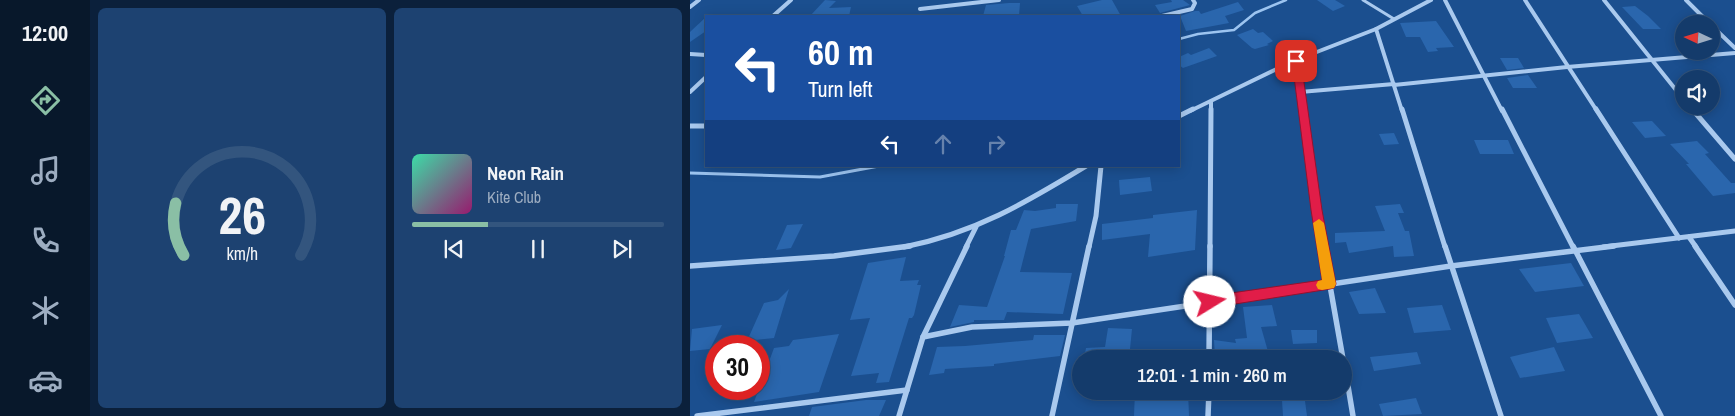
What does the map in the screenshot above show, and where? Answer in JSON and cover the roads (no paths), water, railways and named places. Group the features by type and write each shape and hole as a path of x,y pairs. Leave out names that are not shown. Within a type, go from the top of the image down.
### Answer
{"street":[{"path":"690,7 699,0"},
{"path":"774,15 791,0"},
{"path":"920,9 999,0"},
{"path":"1166,15 1192,9 1195,3 1193,0"},
{"path":"1180,116 1296,61 1376,29 1431,0"},
{"path":"1445,0 1661,416"},
{"path":"1524,0 1679,238"},
{"path":"1604,0 1650,61 1675,90"},
{"path":"1686,0 1702,15"},
{"path":"1376,29 1501,416"},
{"path":"1720,33 1735,48"},
{"path":"1300,92 1735,53"},
{"path":"690,54 705,55"},
{"path":"1296,61 1316,210 1341,350"},
{"path":"690,92 705,78"},
{"path":"1209,350 1211,102"},
{"path":"1697,115 1735,159"},
{"path":"690,126 705,126"},
{"path":"690,266 750,260 837,258 910,247 976,227 1084,167"},
{"path":"1052,416 1096,216 1102,167"},
{"path":"898,416 923,337 976,227"},
{"path":"923,337 972,327 1072,323 1452,266 1735,231"},
{"path":"1689,237 1735,305"},
{"path":"697,416 907,390"},
{"path":"1208,400 1208,416"},
{"path":"1349,400 1352,416"}],"lane":[{"path":"1362,0 1394,19"}],"waterway":[{"path":"1180,39 1198,34 1234,30 1255,13 1286,0"},
{"path":"690,173 820,177 874,167"}]}
